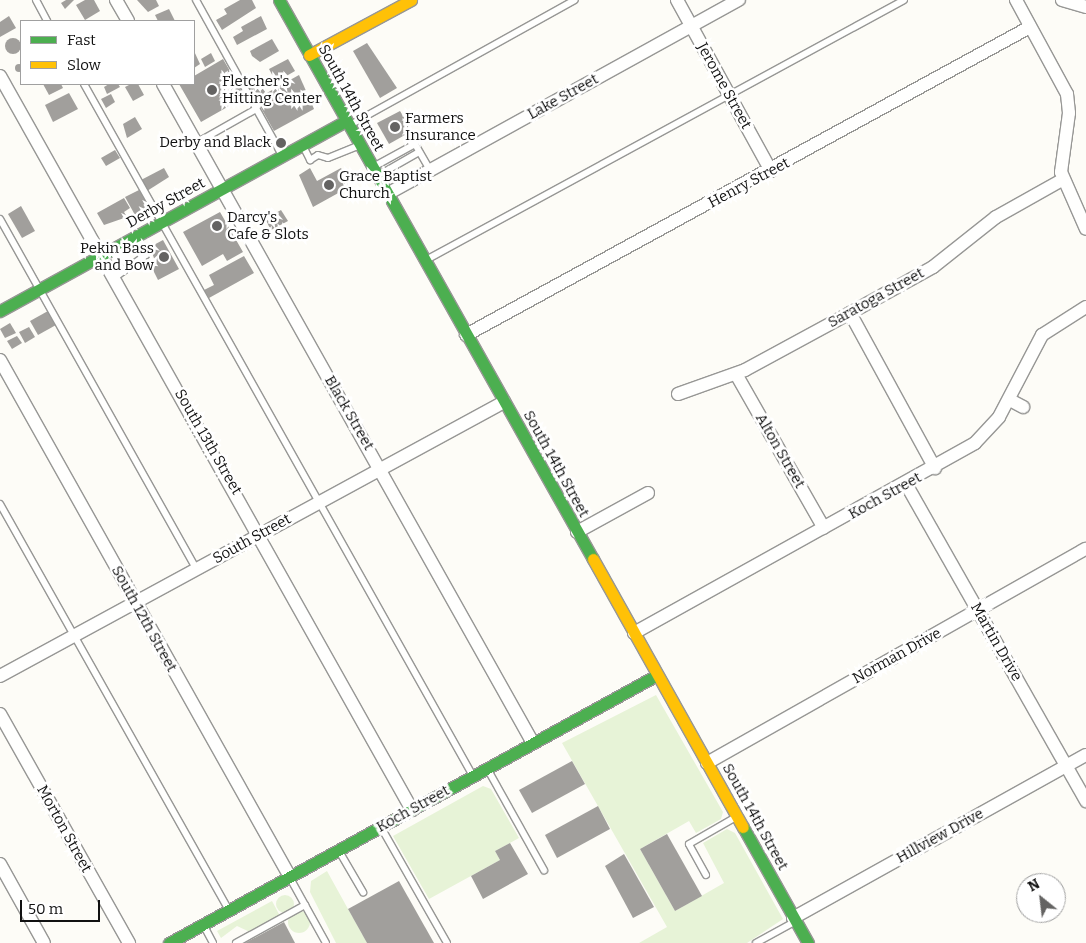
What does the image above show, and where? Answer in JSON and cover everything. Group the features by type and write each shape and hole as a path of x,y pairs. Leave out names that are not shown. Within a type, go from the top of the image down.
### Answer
{"main road":[{"name":"South 14th Street","path":"279,0 808,943"},
{"path":"310,55 410,0"},
{"name":"Derby Street","path":"0,311 302,145 347,123"},
{"name":"Koch Street","path":"169,943 657,675"}],"street":[{"path":"116,0 127,20"},
{"name":"Jerome Street","path":"678,0 771,171"},
{"name":"Lake Street","path":"387,194 739,0"},
{"path":"1016,0 1070,102 1062,180 1086,229"},
{"path":"1062,0 1086,7"},
{"name":"Henry Street","path":"466,335 771,171 1030,27"},
{"name":"South 13th Street","path":"0,76 260,534 412,810"},
{"name":"Black Street","path":"164,85 381,469 533,743"},
{"name":"Saratoga Street","path":"678,394 736,374 933,267 996,217 1062,180"},
{"name":"Koch Street","path":"634,633 935,468 987,432 1010,400 1030,352 1042,335 1086,307"},
{"path":"850,313 935,468"},
{"name":"South 12th Street","path":"0,360 135,604 290,877"},
{"name":"Alton Street","path":"736,374 824,528"},
{"path":"1010,400 1023,407"},
{"name":"South Street","path":"0,676 504,402"},
{"name":"Martin Drive","path":"906,484 1086,801"},
{"path":"577,532 648,493"},
{"name":"Norman Drive","path":"707,763 1086,549"},
{"name":"Morton Street","path":"0,714 129,943"},
{"name":"Hillview Drive","path":"794,919 1086,755"},
{"path":"0,864 44,943"}],"lane":[{"path":"36,0 46,20"},
{"path":"196,0 282,156"},
{"path":"347,123 575,0"},
{"path":"425,260 904,0"},
{"path":"85,85 473,776"},
{"path":"196,143 256,109"},
{"path":"375,172 415,144 430,170"},
{"path":"302,145 310,160 318,155 328,158 360,145"},
{"path":"0,219 197,570"},
{"path":"114,278 146,255 136,236"},
{"path":"0,504 228,910"},
{"path":"487,769 544,870"},
{"path":"706,875 689,844 737,817"},
{"path":"381,827 447,943"},
{"path":"338,850 363,892"},
{"path":"290,877 326,943"},
{"path":"236,943 305,905"},
{"path":"756,943 794,919"},
{"path":"203,924 214,943"}],"green space":[{"path":"656,695 723,812 721,819 696,833 689,821 640,849 675,911 724,883 703,843 727,829 735,833 783,919 747,943 639,943 667,927 562,743"},
{"path":"483,786 491,789 519,838 495,851 500,860 429,899 393,836"},
{"path":"327,871 367,943 336,943 310,892 311,881"},
{"path":"285,895 291,898 294,904 291,910 285,913 279,910 276,904 279,898"},
{"path":"272,901 280,916 250,932 237,926 221,938 217,931"},
{"path":"299,911 309,918 310,922 303,932 299,933 289,926 288,922 295,912"}],"building":[{"path":"66,0 74,0 65,9 61,3"},
{"path":"85,0 94,0 100,11 85,20 76,5"},
{"path":"137,0 156,0 159,6 148,12"},
{"path":"240,0 252,0 256,8 222,30 216,20 227,14 224,9"},
{"path":"169,9 174,20 158,20 155,15"},
{"path":"9,16 16,28 0,37 0,22"},
{"path":"261,16 267,29 237,45 233,37 243,31 241,27"},
{"path":"13,38 19,40 19,52 13,54 7,52 5,46 7,40"},
{"path":"272,39 279,51 260,62 252,56 250,51"},
{"path":"367,43 397,88 380,98 353,51"},
{"path":"195,53 200,64 195,67"},
{"path":"211,53 215,61 205,67 201,59"},
{"path":"223,59 245,97 201,122 180,85 195,85 195,75"},
{"path":"288,59 295,71 276,82 269,69"},
{"path":"19,64 20,72 19,72 15,68"},
{"path":"299,75 314,109 274,131 256,99"},
{"path":"258,80 266,88 258,96 250,88"},
{"path":"44,85 62,85 63,88 49,95"},
{"path":"107,85 119,85 120,87 107,94 104,87"},
{"path":"139,85 144,95 133,101 125,87"},
{"path":"69,93 78,109 53,122 45,105"},
{"path":"111,94 115,102 106,108 101,99"},
{"path":"400,111 412,131 389,144 377,123"},
{"path":"135,117 142,129 127,138 123,124"},
{"path":"115,150 120,158 106,166 101,158"},
{"path":"164,168 169,177 147,191 141,180"},
{"path":"310,168 317,181 341,168 351,186 313,207 299,175"},
{"path":"139,190 149,207 135,215 125,197"},
{"path":"124,198 130,208 124,212 127,217 104,225 97,213"},
{"path":"21,206 35,231 22,238 8,214"},
{"path":"281,210 288,221 271,230 265,219"},
{"path":"220,212 243,252 227,261 223,254 202,266 183,232"},
{"path":"163,240 179,269 158,280 150,264 155,261 150,247"},
{"path":"244,256 254,273 209,298 204,290 214,285 209,275"},
{"path":"48,311 56,325 38,335 30,321"},
{"path":"10,323 16,333 5,338 0,329"},
{"path":"29,327 35,337 25,343 19,332"},
{"path":"17,336 22,343 12,349 7,341"},
{"path":"572,761 585,784 532,813 519,790"},
{"path":"598,806 610,829 557,858 545,835"},
{"path":"667,834 702,896 675,911 640,849"},
{"path":"510,843 528,874 483,899 471,876 500,860 495,851"},
{"path":"624,854 654,907 633,918 605,866"},
{"path":"399,881 434,943 367,943 348,909"},
{"path":"284,922 295,943 245,943"}],"traffic: fast":[{"path":"279,0 593,559"},
{"path":"0,311 346,121"},
{"path":"169,943 657,675"},
{"path":"743,827 808,943"}],"traffic: slow":[{"path":"309,55 411,0"},
{"path":"593,559 743,827"}],"place":[{"name":"Fletcher's Hitting Center","path":"212,90"},
{"name":"Farmers Insurance","path":"395,127"},
{"name":"Derby and Black","path":"281,143"},
{"name":"Grace Baptist Church","path":"329,185"},
{"name":"Darcy's Cafe & Slots","path":"217,226"},
{"name":"Pekin Bass and Bow","path":"164,257"}]}
